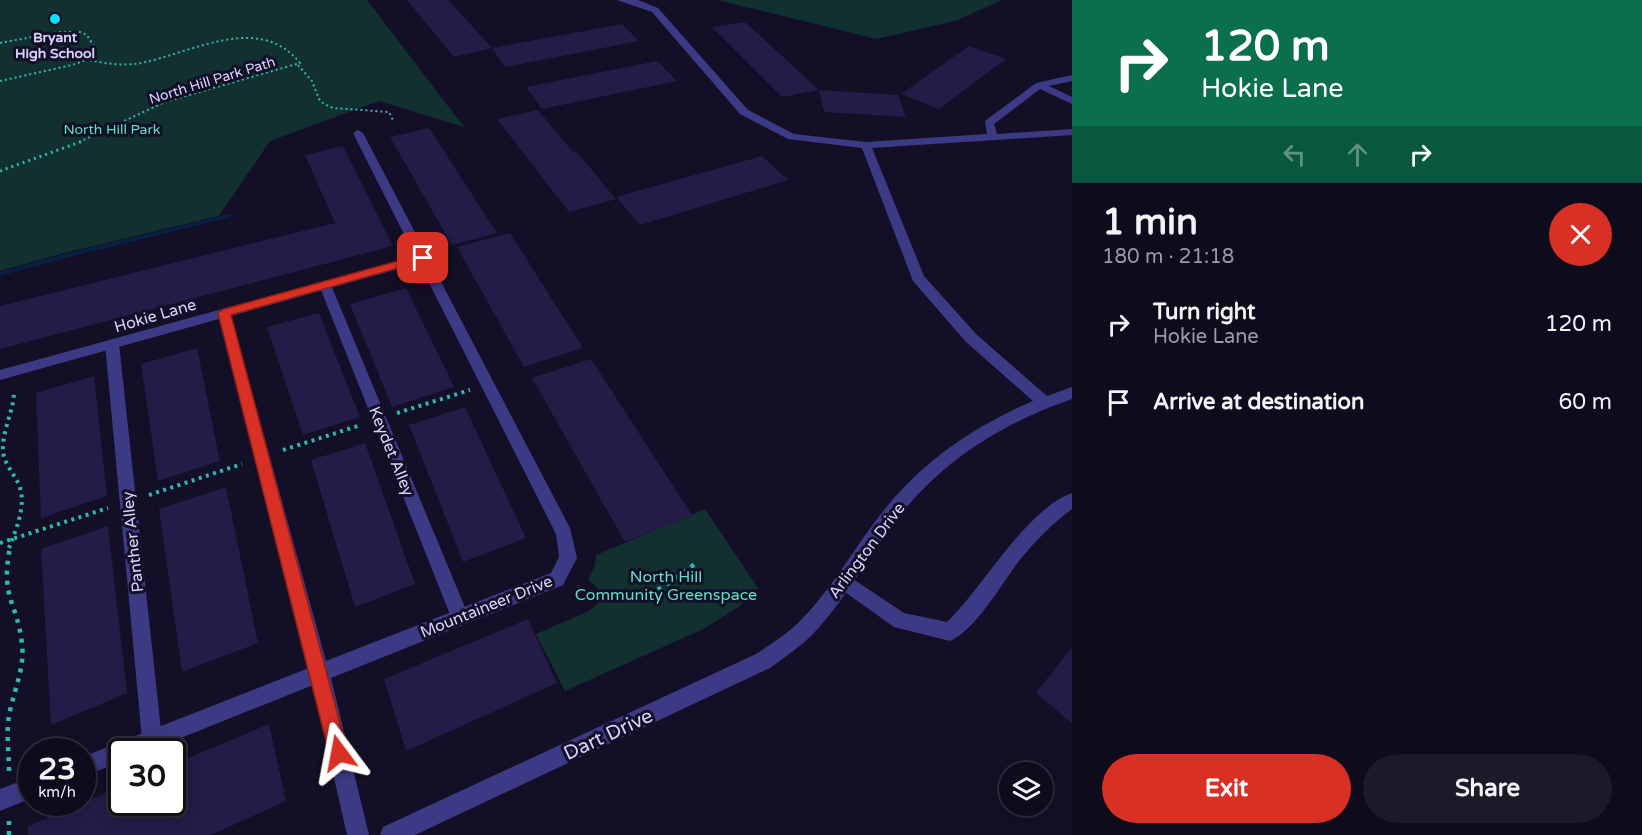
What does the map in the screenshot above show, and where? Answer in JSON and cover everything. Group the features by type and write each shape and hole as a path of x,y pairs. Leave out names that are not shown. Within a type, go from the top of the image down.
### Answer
{"street":[{"path":"621,0 631,0 655,10 744,112 792,136 866,145 1072,132"},
{"path":"993,137 989,123 1039,85 1072,78"},
{"path":"1039,85 1072,101"},
{"name":"Mountaineer Drive","path":"155,738 557,579 568,558 564,533 358,133"},
{"path":"866,145 918,278 971,338 1044,402"},
{"name":"Hokie Lane","path":"0,375 423,258"},
{"name":"Keydet Alley","path":"325,285 460,617"},
{"path":"224,313 320,673 358,835"},
{"name":"Panther Alley","path":"112,344 152,738"},
{"name":"Arlington Drive","path":"815,617 901,502 950,455 982,432 1044,402 1072,393"},
{"path":"844,581 900,621 950,632 968,616 1015,553 1049,516 1072,500"},
{"name":"Dart Drive","path":"391,835 762,661 790,642 815,617"},
{"path":"0,800 18,793"}],"path":[{"path":"0,43 62,32 80,32 88,36 97,51 95,57 90,60"},
{"name":"North Hill Park Path","path":"0,81 90,60 132,64 228,40 259,39 286,47 300,63 298,65 312,81 319,99 324,104 333,108 388,112 393,120"},
{"name":"North Hill Park Path","path":"0,171 78,143 165,102 298,65"},
{"path":"10,744 8,718 20,678 22,656 21,635 5,601 3,579 22,497 20,483 3,452 4,432 14,409 14,391"},
{"path":"630,601 661,588 695,564"}],"green space":[{"name":"North Hill Park","path":"0,0 367,0 464,127 379,101 270,141 219,216 64,253 0,271"},
{"path":"718,0 1002,0 955,21 876,39"},
{"name":"North Hill Community Greenspace","path":"705,509 758,588 739,607 703,629 565,691 536,634 589,611 607,596 588,580 595,565 596,555"}],"building":[{"path":"407,0 448,0 492,48 454,57"},
{"path":"745,22 819,90 782,97 712,27"},
{"path":"622,24 639,41 505,67 492,48"},
{"path":"969,46 1006,59 939,109 901,94"},
{"path":"657,61 677,81 542,109 526,87"},
{"path":"819,90 898,95 906,117 824,112"},
{"path":"538,110 616,199 569,212 497,119"},
{"path":"429,128 497,233 452,245 390,137"},
{"path":"343,146 393,246 0,349 0,306 335,223 305,155"},
{"path":"762,156 788,180 640,225 616,197"},
{"path":"510,233 583,348 524,367 457,247"},
{"path":"406,288 454,387 392,407 350,304"},
{"path":"319,313 360,417 303,435 267,327"},
{"path":"197,348 220,461 158,481 141,364"},
{"path":"591,359 692,515 625,542 532,378"},
{"path":"94,376 107,496 41,518 36,393"},
{"path":"465,407 526,538 463,562 409,425"},
{"path":"365,443 415,584 355,607 311,460"},
{"path":"226,487 258,643 182,672 159,509"},
{"path":"108,526 127,693 51,725 41,549"},
{"path":"528,619 557,683 406,751 384,679"},
{"path":"1072,647 1072,723 1036,693"},
{"path":"269,724 286,801 211,835 28,835 28,826 52,816 96,816 96,797 108,792 108,816 186,816 186,759"}],"waterway":[{"path":"0,274 229,216"}],"place":[{"name":"Bryant High School","path":"55,19"}],"route":[{"path":"339,753 320,673 224,313 423,258"}]}
